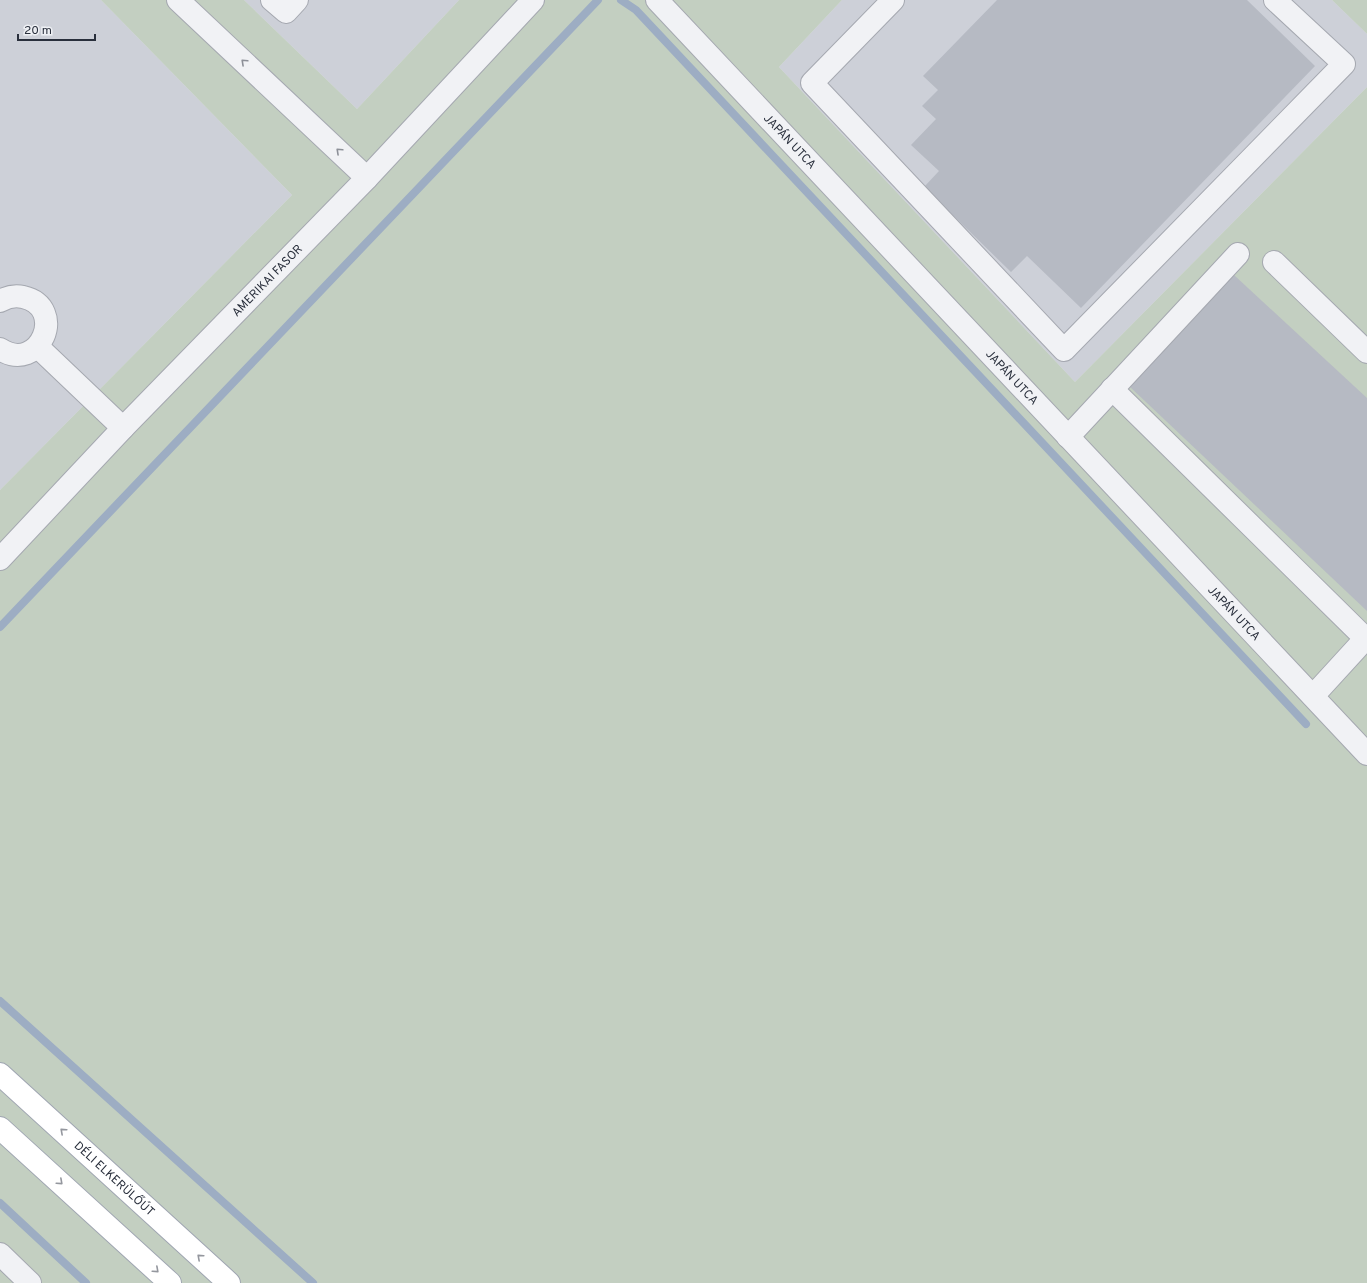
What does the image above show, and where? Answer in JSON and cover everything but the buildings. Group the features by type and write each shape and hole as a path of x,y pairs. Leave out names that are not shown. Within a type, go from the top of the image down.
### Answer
{"main road":[{"name":"DÉLI ELKERÜLŐÚT","path":"0,1074 229,1283"},
{"path":"0,1128 170,1283"}],"street":[{"path":"178,0 367,178"},
{"path":"272,0 286,12 297,0"},
{"name":"AMERIKAI FASOR","path":"0,559 124,428 367,178 533,0"},
{"name":"JAPÁN UTCA","path":"657,0 1367,754"},
{"path":"893,0 812,83 1064,350 1344,64 1275,0"},
{"path":"1068,437 1238,254"},
{"path":"1274,262 1367,352"},
{"path":"0,301 10,296 29,298 43,311 47,330 44,339 38,347 30,352 10,354 0,349"},
{"path":"38,347 124,428"},
{"path":"1112,389 1366,639 1313,696"},
{"path":"0,1254 30,1283"}],"shaded area":[{"path":"0,0 101,0 292,195 0,490"},
{"path":"244,0 459,0 357,109"},
{"path":"842,0 1332,0 1367,34 1367,87 1075,382 779,67"}],"green space":[{"path":"101,0 244,0 357,109 459,0 842,0 779,67 1075,382 1367,87 1367,1283 0,1283 0,490 292,195"},
{"path":"1332,0 1367,0 1367,34"}],"waterway":[{"path":"0,627 598,0"},
{"path":"621,0 636,10 1306,724"},
{"path":"0,1001 313,1283"},
{"path":"0,1203 86,1283"}]}
